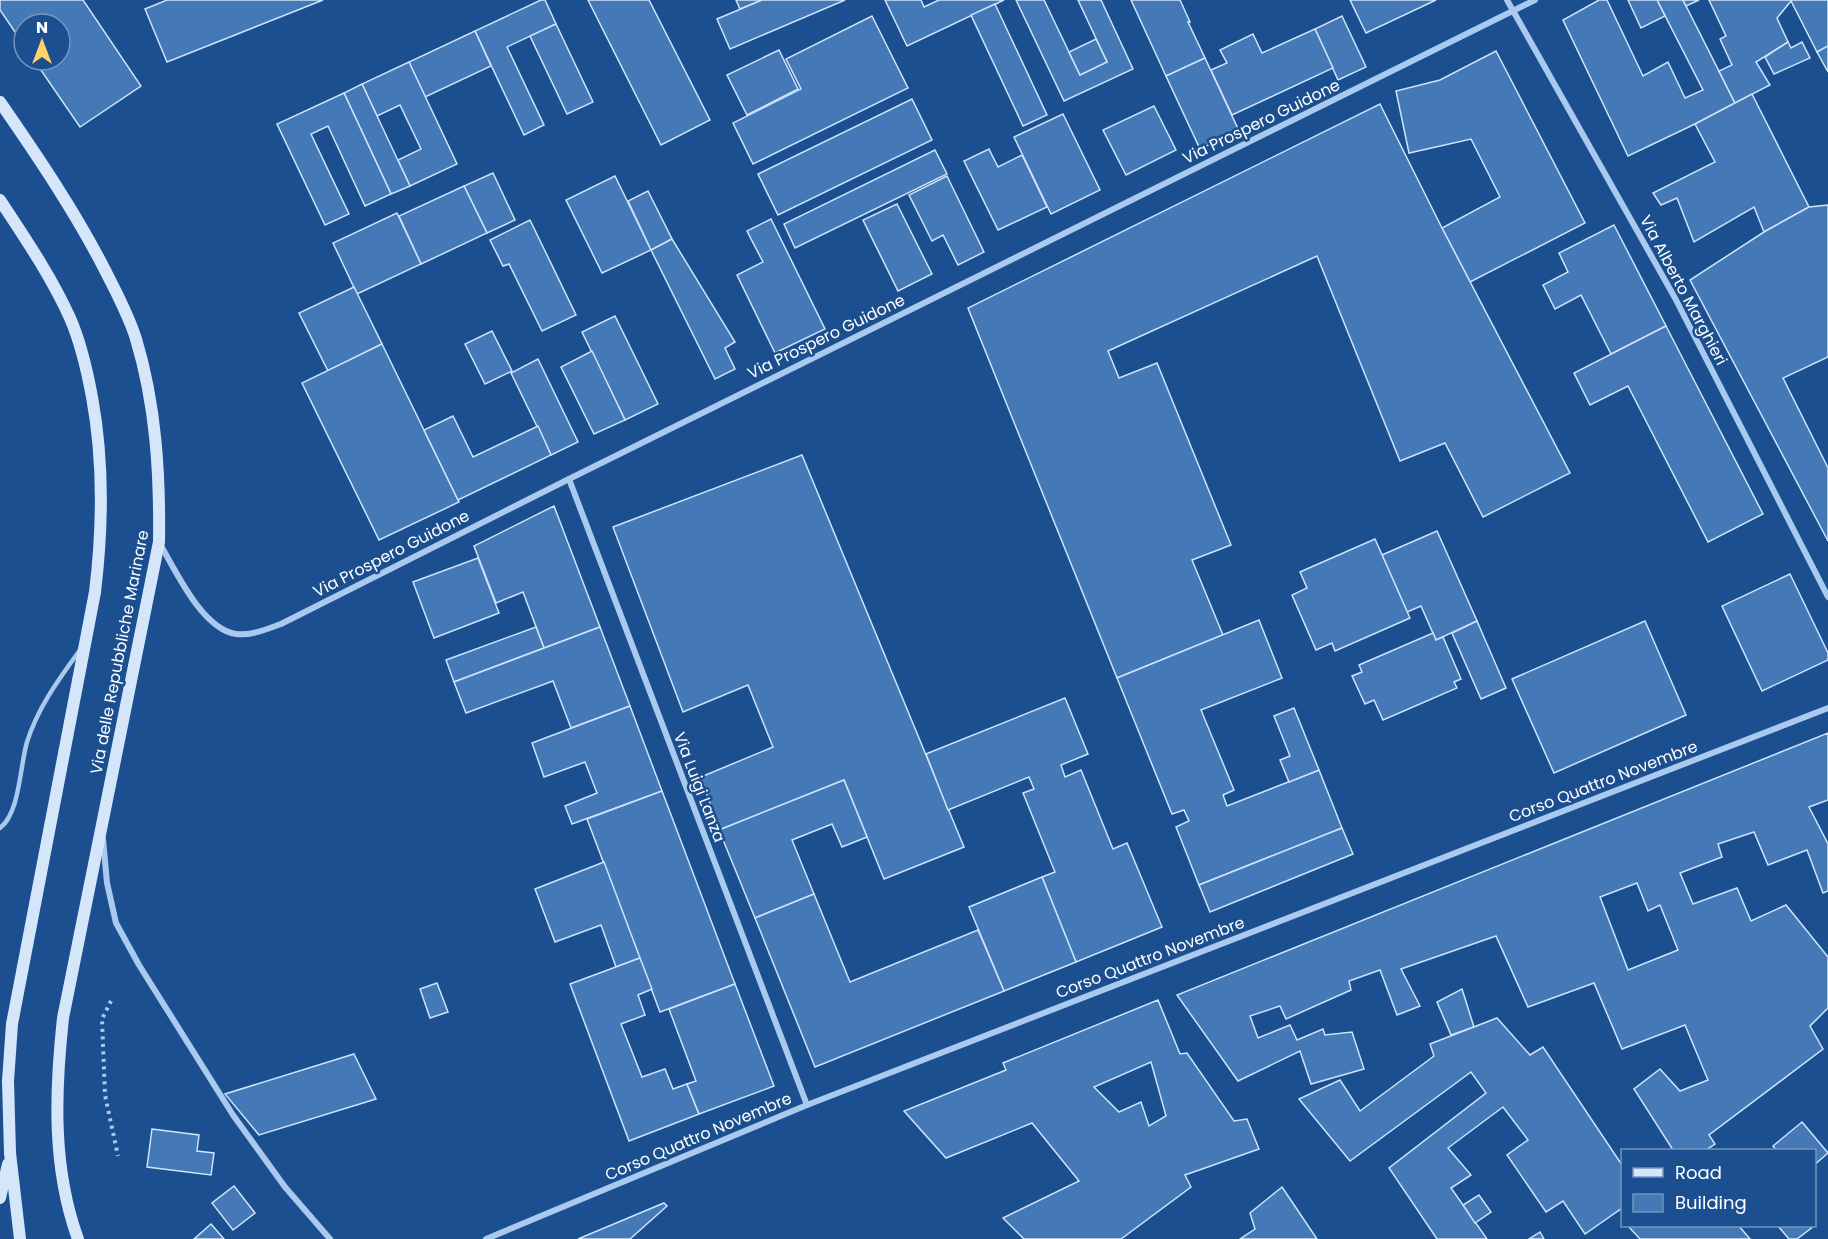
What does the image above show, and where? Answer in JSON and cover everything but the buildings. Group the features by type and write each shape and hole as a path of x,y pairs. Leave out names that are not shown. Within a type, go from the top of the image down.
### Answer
{"main road":[{"name":"Via delle Repubbliche Marinare","path":"0,102 48,172 91,243 117,292 135,338 147,382 156,437 160,494 159,543 63,1018 58,1070 57,1122 62,1178 78,1239"},
{"path":"0,200 38,259 70,318 81,348 96,420 102,514 96,583 12,1024 8,1081 10,1153 20,1239"},
{"path":"0,1123 10,1153 0,1198"}],"street":[{"name":"Via Alberto Marghieri","path":"1508,0 1675,298 1828,597"},
{"name":"Via Prospero Guidone","path":"159,543 205,615 220,629 236,634 255,633 281,624 1535,0"},
{"name":"Via Luigi Lanza","path":"569,479 807,1105"},
{"name":"Corso Quattro Novembre","path":"486,1239 807,1105 1828,708"},
{"path":"102,830 107,882 116,923 139,965 233,1115 285,1187 330,1239"}],"lane":[{"path":"0,828 9,818 14,805 27,743 37,716 50,692 85,643"}],"path":[{"path":"111,1001 102,1019 105,1095 118,1156"}]}
